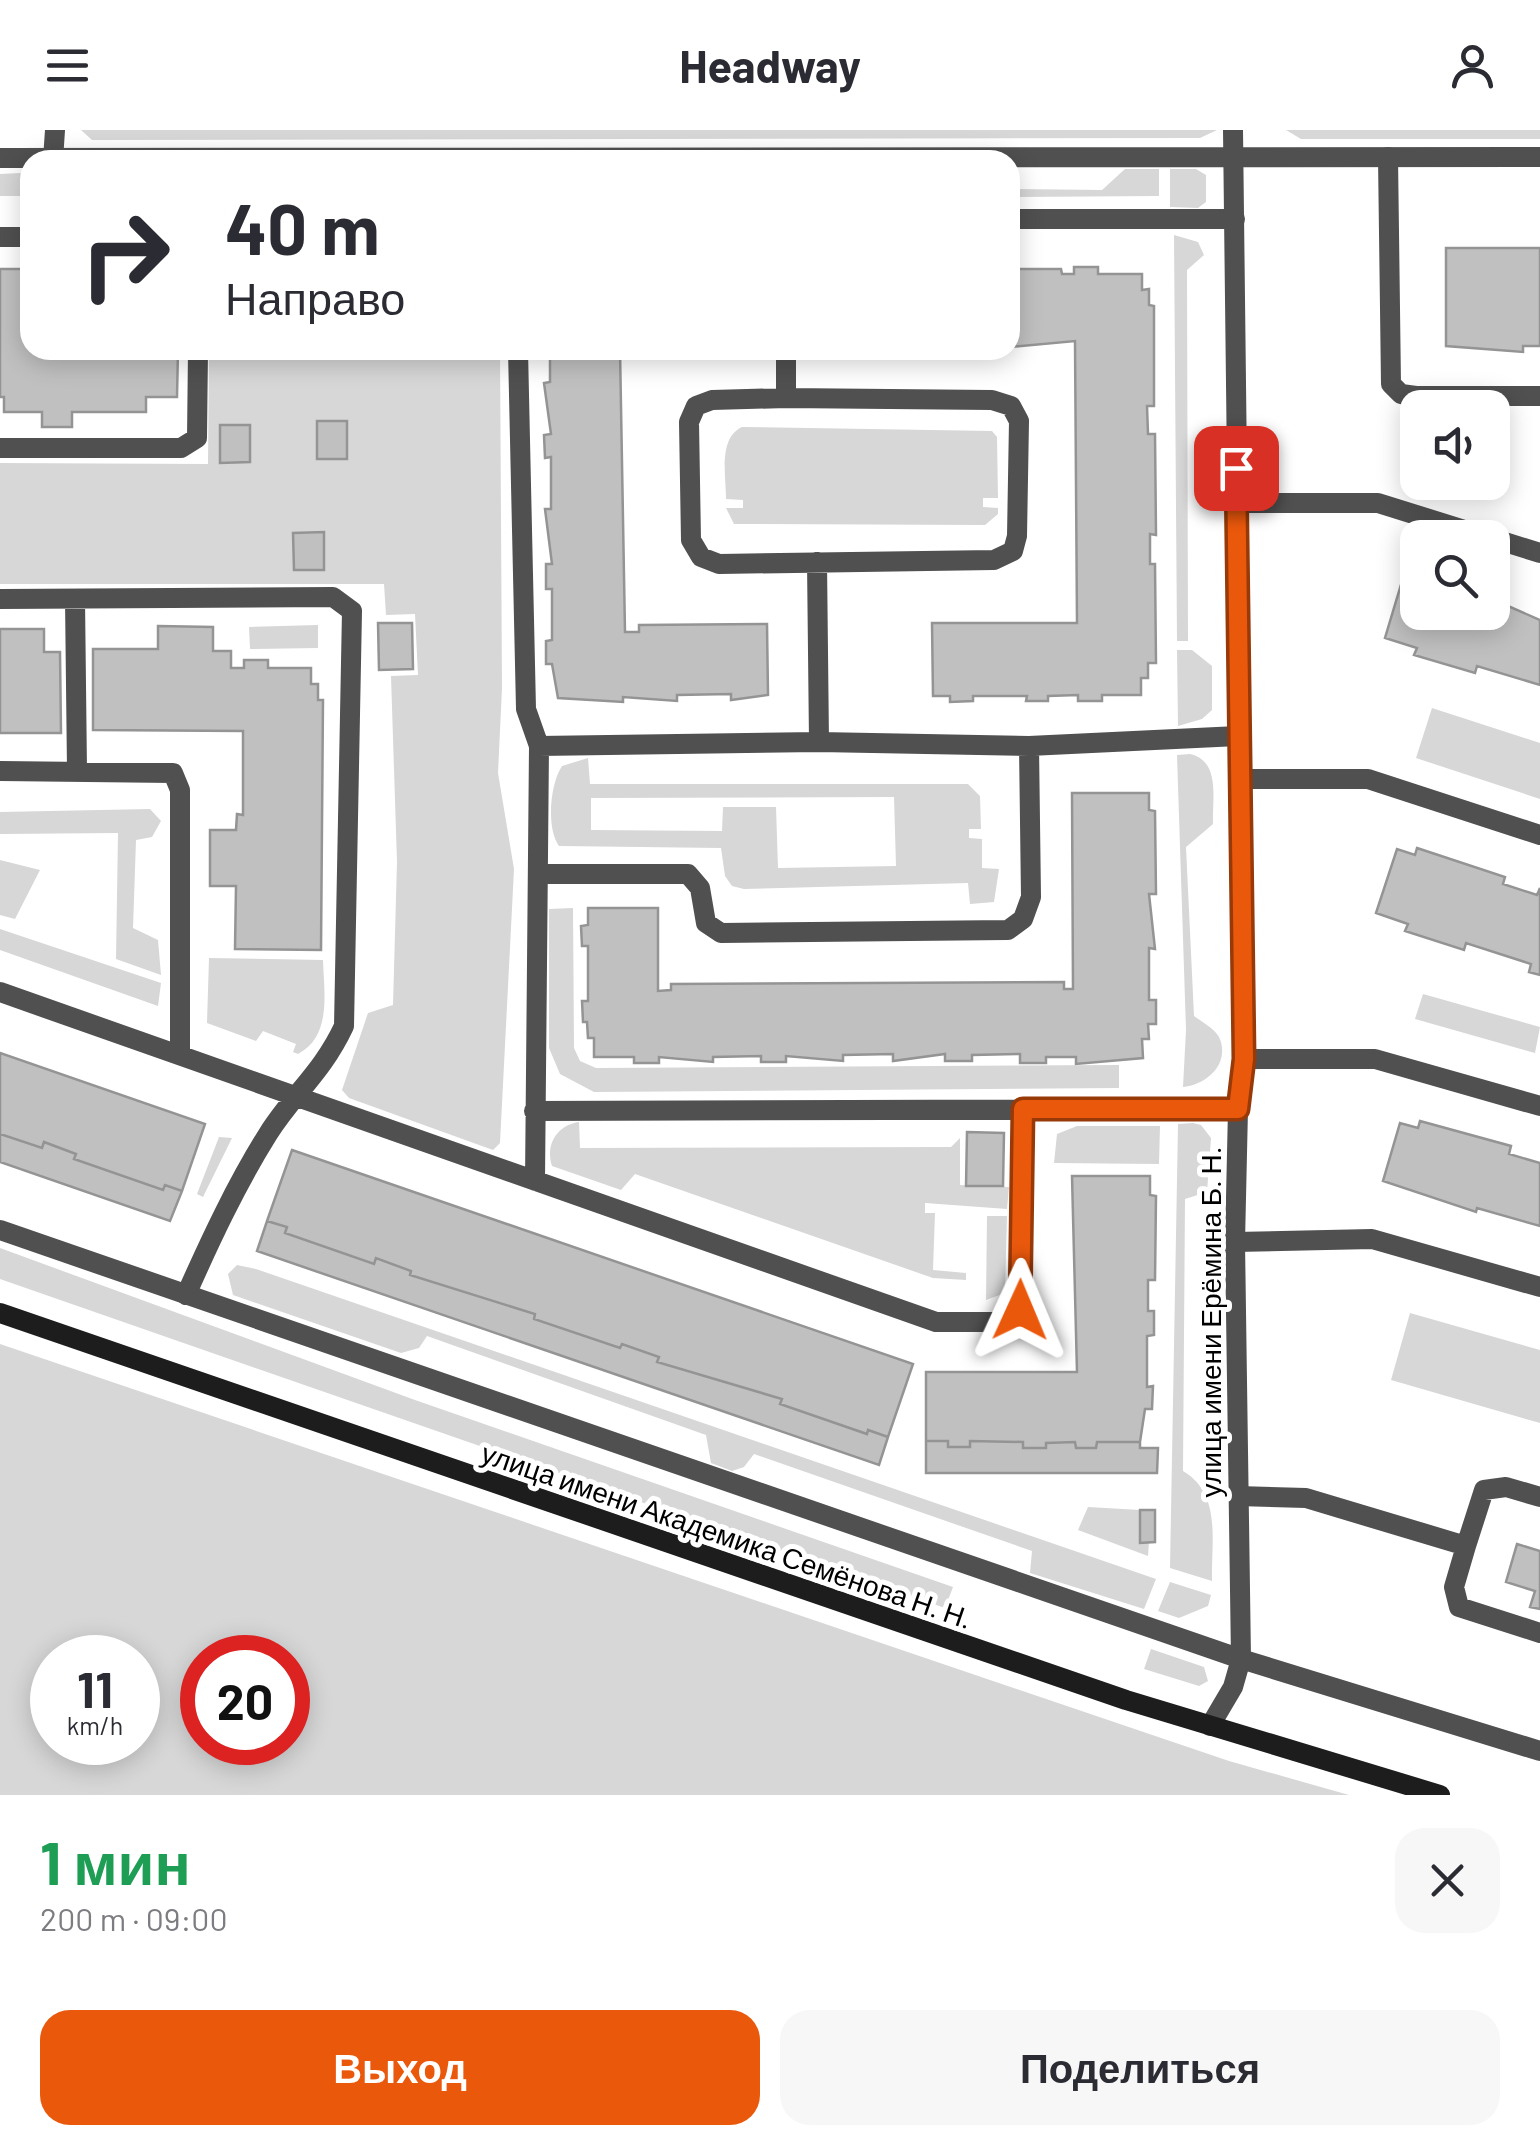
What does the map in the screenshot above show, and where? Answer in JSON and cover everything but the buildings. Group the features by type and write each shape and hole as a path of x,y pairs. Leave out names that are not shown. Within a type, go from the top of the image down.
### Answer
{"main road":[{"name":"улица имени Академика Семёнова Н. Н.","path":"0,1313 738,1569 1210,1726 1440,1795"}],"street":[{"name":"улица имени Ерёмина Б. Н.","path":"1210,1726 1233,1687 1240,1659 1235,1242 1238,1109 1244,1059 1233,130"},
{"path":"1388,157 1391,384 1401,394 1416,396 1540,396"},
{"path":"1020,158 1540,157"},
{"path":"1020,219 1235,219"},
{"path":"0,448 181,448 197,438 198,360"},
{"path":"518,360 526,709 538,746 536,1181"},
{"path":"786,360 786,398"},
{"path":"786,398 992,400 1011,406 1018,421 1018,536 1013,552 994,560 817,562 719,564 701,558 691,540 690,422 696,406 712,400 786,398"},
{"path":"1237,504 1378,504 1431,520"},
{"path":"1510,544 1540,553"},
{"path":"817,562 819,742"},
{"path":"0,599 333,597 352,611 344,1026 326,1066 296,1095 268,1136 186,1295"},
{"path":"75,600 77,770"},
{"path":"538,746 819,742 1029,746 1238,736"},
{"path":"538,874 688,874 700,888 706,922 721,933 1008,930 1023,919 1030,898 1029,746"},
{"path":"0,771 173,773 180,790 180,1052"},
{"path":"1239,779 1368,779 1540,834"},
{"path":"0,992 180,1052 936,1322 1010,1322 1020,1310 1023,1109"},
{"path":"1244,1059 1375,1059 1540,1106"},
{"path":"534,1111 1238,1109"},
{"path":"0,1230 1240,1659 1540,1751"},
{"path":"1235,1242 1372,1238 1540,1287"},
{"path":"1540,1497 1506,1486 1484,1490 1454,1588 1459,1607 1540,1632"},
{"path":"1238,1496 1306,1498 1466,1546"}],"shaded area":[{"path":"81,130 1217,130 1200,138 92,140"},
{"path":"1286,130 1540,130 1540,139 1301,139"},
{"path":"1125,169 1159,169 1159,196 1020,197 1020,189 1102,190"},
{"path":"1170,169 1196,169 1206,175 1206,202 1198,208 1170,207"},
{"path":"20,173 20,196 0,196 0,174"},
{"path":"1174,235 1198,242 1204,255 1187,270 1188,641 1177,641"},
{"path":"209,360 500,360 502,688 498,773 514,869 500,1143 493,1150 349,1098 342,1090 368,1013 393,1005 397,862 391,676 418,675 415,614 386,615 384,584 0,584 0,463 208,464"},
{"path":"742,427 992,431 997,437 998,498 983,498 983,507 998,508 998,514 985,525 734,524 726,508 743,508 743,500 726,499 725,458 729,440"},
{"path":"318,625 318,648 250,649 249,627"},
{"path":"1177,650 1192,650 1212,666 1212,710 1202,719 1178,726"},
{"path":"1432,708 1540,743 1540,799 1416,758"},
{"path":"1190,754 1207,764 1213,782 1213,824 1186,847 1194,1016 1217,1034 1222,1056 1208,1077 1183,1087 1186,1030 1177,755"},
{"path":"588,758 590,784 968,784 980,796 981,829 969,829 969,838 982,839 982,868 999,869 994,902 970,904 968,883 744,889 732,886 725,876 721,848 559,846 552,828 551,806 562,766","holes":["894,797 896,866 778,868 776,807 723,807 722,831 591,830 591,798"]},
{"path":"150,809 161,821 152,837 136,840 133,928 158,940 161,975 116,959 118,833 0,834 0,812"},
{"path":"0,860 40,870 15,919 0,915"},
{"path":"573,908 574,1048 580,1061 596,1068 1119,1065 1119,1088 594,1092 560,1074 549,1048 549,909"},
{"path":"0,929 161,983 158,1006 0,950"},
{"path":"209,958 323,960 324,1013 309,1046 298,1054 293,1052 296,1044 263,1031 256,1041 207,1023"},
{"path":"1423,994 1540,1027 1535,1053 1415,1019"},
{"path":"579,1122 580,1148 951,1147 960,1138 960,1185 1009,1187 1007,1209 925,1203 925,1213 935,1213 933,1270 966,1273 966,1280 933,1278 635,1174 621,1190 552,1166 550,1151 555,1137 565,1127"},
{"path":"1178,1124 1201,1125 1211,1138 1207,1192 1185,1199 1183,1471 1204,1492 1209,1505 1212,1581 1170,1568"},
{"path":"1077,1126 1160,1126 1159,1164 1054,1163 1057,1134"},
{"path":"219,1137 232,1138 203,1197 197,1194"},
{"path":"987,1216 1007,1216 1005,1293 986,1300"},
{"path":"0,1248 415,1400 953,1587 945,1608 0,1279"},
{"path":"237,1265 1156,1579 1144,1609 1030,1573 1032,1551 754,1454 744,1467 732,1471 711,1463 706,1435 427,1336 419,1348 401,1353 233,1295 228,1274"},
{"path":"1410,1313 1540,1350 1540,1423 1391,1380"},
{"path":"0,1344 1229,1761 1349,1795 0,1795"},
{"path":"1088,1507 1140,1510 1140,1542 1149,1542 1148,1556 1078,1530"},
{"path":"1170,1582 1211,1595 1208,1606 1179,1618 1158,1611"},
{"path":"1151,1649 1204,1667 1208,1681 1199,1686 1144,1669"}],"route":[{"path":"1020,1310 1023,1109 1238,1109 1244,1059 1236,468"}]}
